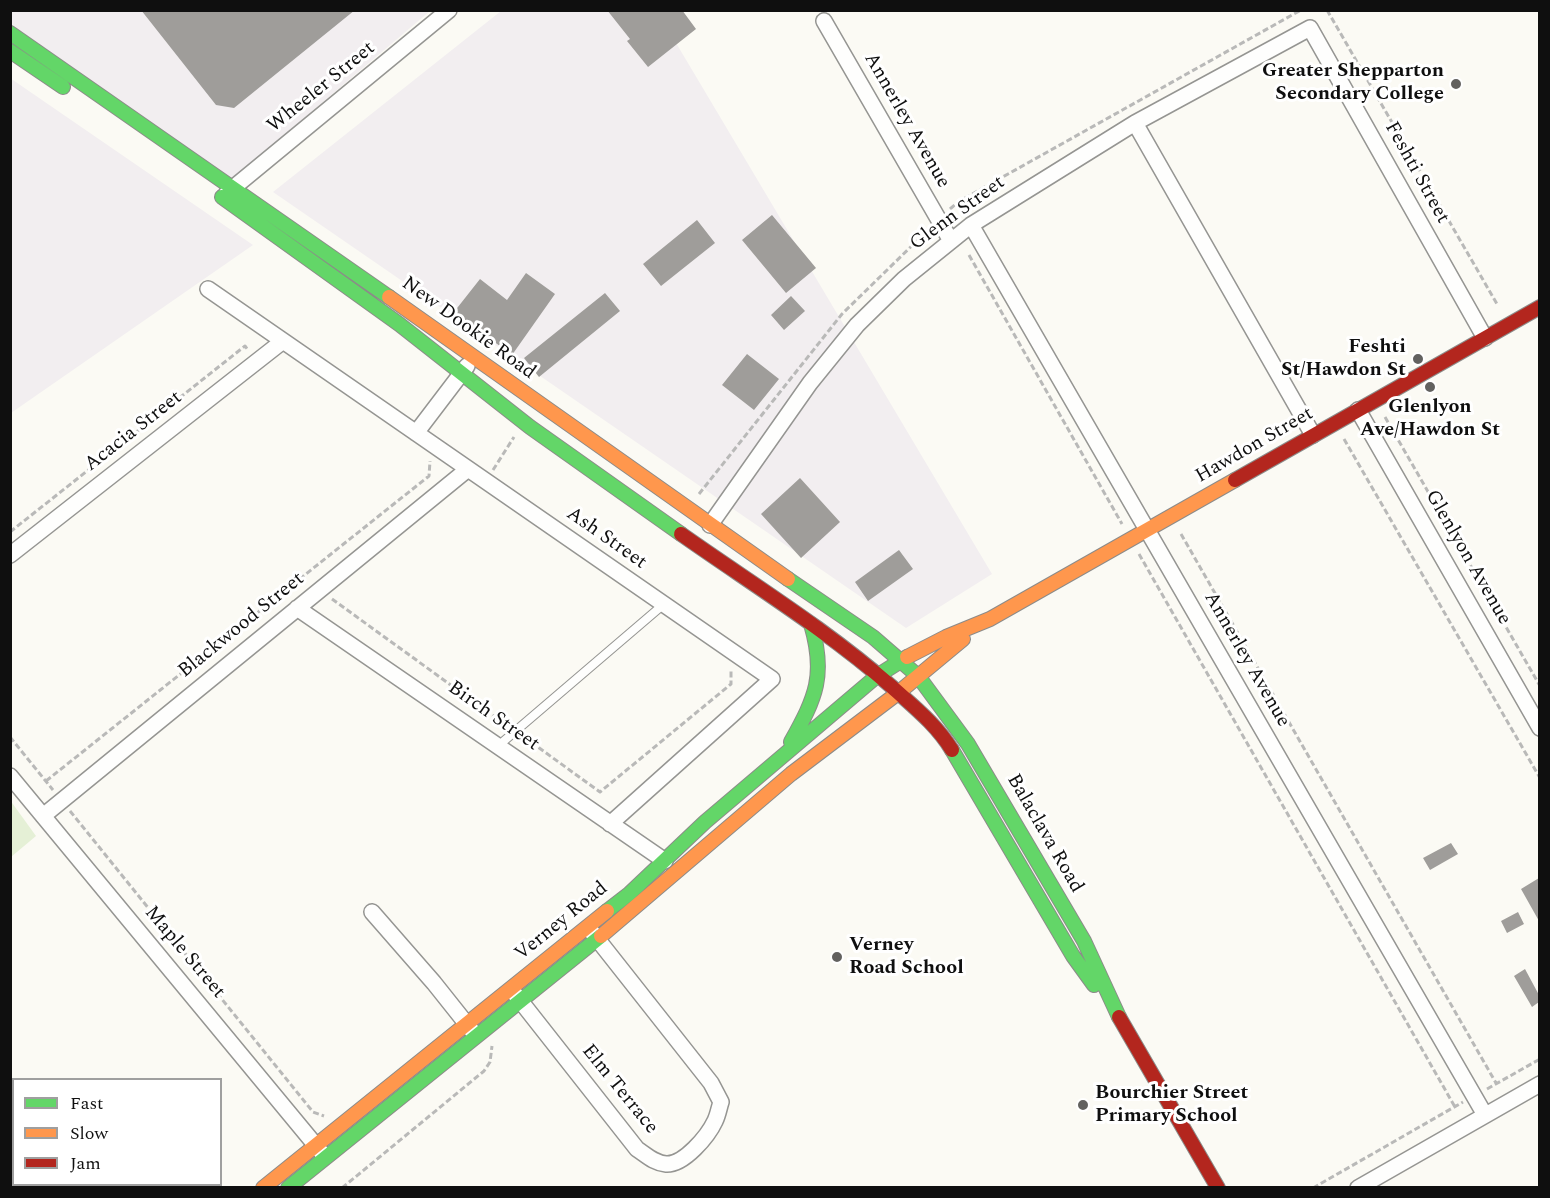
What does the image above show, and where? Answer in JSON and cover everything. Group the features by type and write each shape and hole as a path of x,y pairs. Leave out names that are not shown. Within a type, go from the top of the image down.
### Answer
{"main road":[{"name":"New Dookie Road","path":"10,33 228,192 399,324 461,375 624,495 856,656 877,676"},
{"path":"10,51 76,97"},
{"name":"New Dookie Road","path":"160,154 228,192 473,357 873,637 899,661"},
{"name":"Hawdon Street","path":"877,676 899,661 990,619 1539,307"},
{"name":"Hawdon Street","path":"898,693 990,619"},
{"path":"781,758 803,719 819,679 819,652 811,624"},
{"name":"Balaclava Road","path":"899,661 918,676 968,744 1084,941 1121,1021 1218,1188"},
{"name":"Balaclava Road","path":"877,676 941,732 1073,956 1121,1021"},
{"name":"Verney Road","path":"263,1188 629,894 705,822 877,676"},
{"name":"Verney Road","path":"288,1188 638,906 791,774 898,693"}],"street":[{"name":"Wheeler Street","path":"228,192 449,10"},
{"name":"Annerley Avenue","path":"824,21 951,241"},
{"name":"Glenn Street","path":"710,525 810,383 857,325 904,279 971,225 1135,123 1310,28"},
{"name":"Feshti Street","path":"1310,28 1485,338"},
{"path":"1135,123 1313,435"},
{"name":"Annerley Avenue","path":"971,225 1485,1115"},
{"name":"Ash Street","path":"208,289 772,679 610,824"},
{"name":"Acacia Street","path":"10,555 283,341"},
{"path":"416,433 473,357"},
{"name":"Glenlyon Avenue","path":"1358,410 1539,728"},
{"name":"Blackwood Street","path":"43,816 468,469"},
{"name":"Birch Street","path":"297,608 665,861"},
{"name":"Maple Street","path":"10,776 326,1157"},
{"path":"372,912 434,983 476,1037"},
{"name":"Elm Terrace","path":"511,988 637,1149 655,1162 669,1165 683,1159 701,1141 715,1121 721,1102 711,1083 587,926"},
{"path":"1358,1188 1539,1084"}],"lane":[{"path":"498,746 664,604"}],"path":[{"path":"1327,10 1497,304"},
{"path":"969,255 1455,1107"},
{"path":"10,532 245,346 256,362"},
{"path":"1385,417 1539,686"},
{"path":"486,481 514,437"},
{"path":"1344,438 1539,778"},
{"path":"46,781 429,476 430,455 438,460"},
{"path":"1181,534 1496,1083"},
{"path":"329,596 600,792 730,684 731,662"},
{"path":"10,737 313,1112 325,1116"},
{"path":"342,1188 484,1071 490,1062 492,1024"},
{"path":"1313,1188 1539,1059"}],"shaded area":[{"path":"11,10 430,11 229,182 11,26"},
{"path":"501,11 657,11 992,574 906,628 273,192"},
{"path":"10,78 253,245 11,413 10,413"}],"green space":[{"path":"10,800 36,836 11,857 10,857"}],"building":[{"path":"141,10 355,10 234,108 216,105"},
{"path":"607,10 682,10 696,29 648,67 627,41 630,39"},
{"path":"772,215 816,268 786,293 742,240"},
{"path":"697,220 715,243 661,286 643,264"},
{"path":"526,273 555,294 512,355 454,312 480,279 507,300"},
{"path":"605,293 620,311 539,377 524,358"},
{"path":"791,296 805,311 784,330 771,315"},
{"path":"747,354 779,379 754,410 722,385"},
{"path":"800,478 840,522 801,558 761,514"},
{"path":"899,550 913,569 868,601 855,582"},
{"path":"1451,843 1458,854 1430,870 1423,858"},
{"path":"1539,878 1539,921 1521,889"},
{"path":"1518,912 1524,924 1507,933 1501,921"},
{"path":"1525,969 1539,995 1539,1002 1532,1007 1514,976"}],"traffic: fast":[{"path":"10,33 389,297"},
{"path":"10,51 63,87"},
{"path":"222,197 399,324 530,427 681,534"},
{"path":"788,579 873,637 918,676 968,744 1084,941 1119,1017"},
{"path":"791,742 807,712 816,685 818,658 811,624"},
{"path":"607,911 629,894 705,822 877,676 907,657"},
{"path":"952,750 1073,956 1094,985"},
{"path":"288,1188 601,936"}],"traffic: slow":[{"path":"389,297 788,579"},
{"path":"907,657 946,637 990,619 1235,480"},
{"path":"601,936 791,774 898,693 963,639"},
{"path":"263,1188 607,911"}],"traffic: jam":[{"path":"1235,480 1540,307"},
{"path":"681,534 842,646 924,716 952,750"},
{"path":"1119,1017 1218,1188"}],"place":[{"name":"Greater Shepparton Secondary College","path":"1456,84"},
{"name":"Feshti St/Hawdon St","path":"1418,359"},
{"name":"Glenlyon Ave/Hawdon St","path":"1430,387"},
{"name":"Verney Road School","path":"837,957"},
{"name":"Bourchier Street Primary School","path":"1083,1105"}]}
